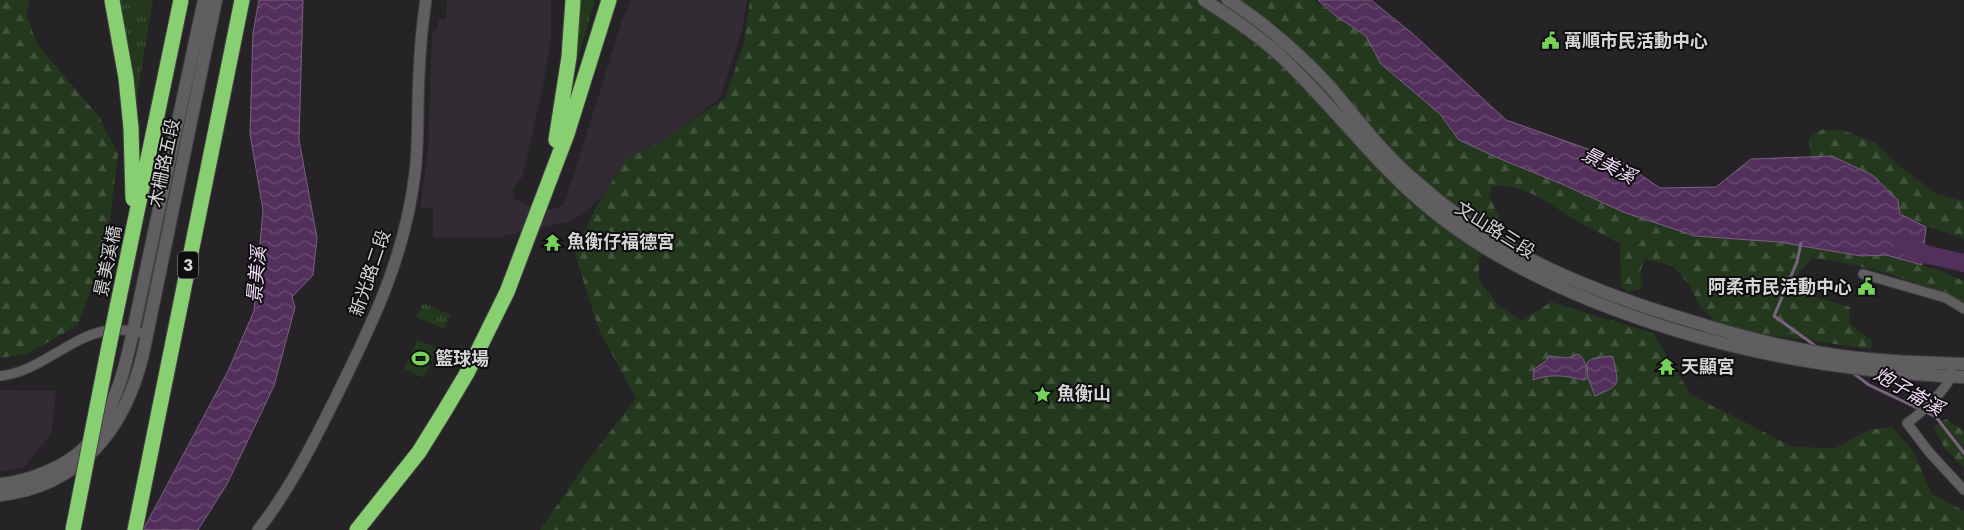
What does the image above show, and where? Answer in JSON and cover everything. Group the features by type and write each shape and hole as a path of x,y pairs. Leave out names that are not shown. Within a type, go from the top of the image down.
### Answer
{"highway":[{"path":"107,0 120,40"},
{"path":"108,351 133,209 134,167 120,40 112,0"},
{"name":"景美溪橋","path":"73,530 181,0"},
{"name":"3","path":"135,530 242,0"},
{"path":"544,192 561,114 569,58 573,0"},
{"path":"357,530 418,452 467,374 507,292 567,134 609,0"}],"main road":[{"name":"木柵路五段","path":"0,484 25,480 42,474 57,467 86,445 105,419 116,395 133,331 204,0"},
{"name":"木柵路五段","path":"0,495 23,492 43,486 65,474 92,452 108,434 127,402 142,359 216,0"},
{"name":"文山路三段","path":"1204,0 1256,36 1287,62 1318,92 1393,176 1425,205 1487,250 1537,263 1624,300 1646,314 1717,342 1770,355 1905,374 1958,370"},
{"name":"文山路三段","path":"1228,0 1293,50 1331,88 1393,161 1458,216 1517,259"},
{"name":"文山路三段","path":"1646,314 1828,354 1958,370"}],"street":[{"name":"新光路二段","path":"258,530 279,501 309,451 374,319 392,274 409,211 415,172 420,52 426,0"},
{"path":"1863,274 1946,298 1964,309"},
{"path":"0,376 22,370 52,357 87,337 105,331 133,331 147,334"},
{"path":"1958,370 1913,420 1907,423 1964,490"}],"shaded area":[{"path":"447,0 551,0 551,38 542,92 522,177 513,189 515,199 530,206 550,210 564,205 623,18 631,0 747,0 742,31 720,98 630,170 584,213 571,221 500,237 433,238 433,208 420,209 428,152 432,34 438,28 439,19 446,19"},
{"path":"0,390 56,391 51,434 23,468 0,471"}],"green space":[{"path":"0,0 30,0 26,14 37,44 99,117 118,154 106,250 78,325 27,354 0,358"},
{"path":"118,0 153,0 136,102 130,51"},
{"path":"579,0 595,0 573,76"},
{"path":"750,0 1314,0 1366,36 1381,64 1440,114 1459,140 1623,212 1695,236 1778,242 1861,256 1886,255 1938,270 1964,281 1964,305 1948,296 1911,281 1851,264 1813,258 1799,272 1798,292 1850,307 1849,322 1859,332 1872,340 1871,349 1762,334 1718,324 1700,307 1690,286 1673,266 1645,259 1640,272 1643,288 1627,292 1621,285 1620,243 1578,222 1538,197 1516,188 1504,186 1492,186 1489,195 1502,224 1501,230 1479,260 1479,280 1498,305 1522,321 1551,302 1653,333 1691,395 1793,447 1836,448 1868,430 1892,427 1914,452 1931,493 1964,511 1964,530 540,530 587,462 636,398 599,330 575,254 596,207 627,158 660,143 726,97 744,42"},
{"path":"1823,129 1845,131 1876,143 1898,165 1938,195 1964,201 1964,239 1900,214 1898,200 1872,175 1832,156 1811,157 1809,138"},
{"path":"423,303 451,315 444,329 416,317"},
{"name":"籃球場","path":"417,340 437,348 424,378 404,369"},
{"path":"1946,419 1964,431 1964,468 1944,447 1934,427"}],"water":[{"path":"259,0 303,0 299,140 317,238 313,275 292,297 295,307 274,386 227,484 198,530 143,530 228,371 254,311 263,210 250,134 253,33"},
{"path":"1318,0 1371,0 1413,34 1506,120 1619,160 1660,188 1716,187 1751,159 1832,156 1872,175 1898,200 1900,214 1926,227 1922,265 1886,255 1861,256 1778,242 1695,236 1623,212 1562,184 1505,161 1459,140 1440,114 1381,64 1366,36 1336,16"},
{"path":"1578,354 1581,356 1586,368 1586,379 1552,376 1533,380 1534,369 1546,361 1549,356 1568,358"},
{"path":"1613,357 1616,382 1610,389 1595,396 1588,378 1587,363 1594,358"}],"waterway":[{"name":"炮子崙溪","path":"1801,243 1797,262 1774,316 1817,347"},
{"name":"景美溪","path":"1903,244 1925,254 1964,263"},
{"name":"炮子崙溪","path":"1853,373 1869,385 1936,417 1964,453"}],"place":[{"name":"萬順市民活動中心","path":"1550,41"},
{"name":"魚衡仔福德宮","path":"553,242"},
{"name":"阿柔市民活動中心","path":"1866,287"},
{"name":"籃球場","path":"421,359"},
{"name":"天顯宮","path":"1667,367"},
{"name":"魚衡山","path":"1043,394"}]}
